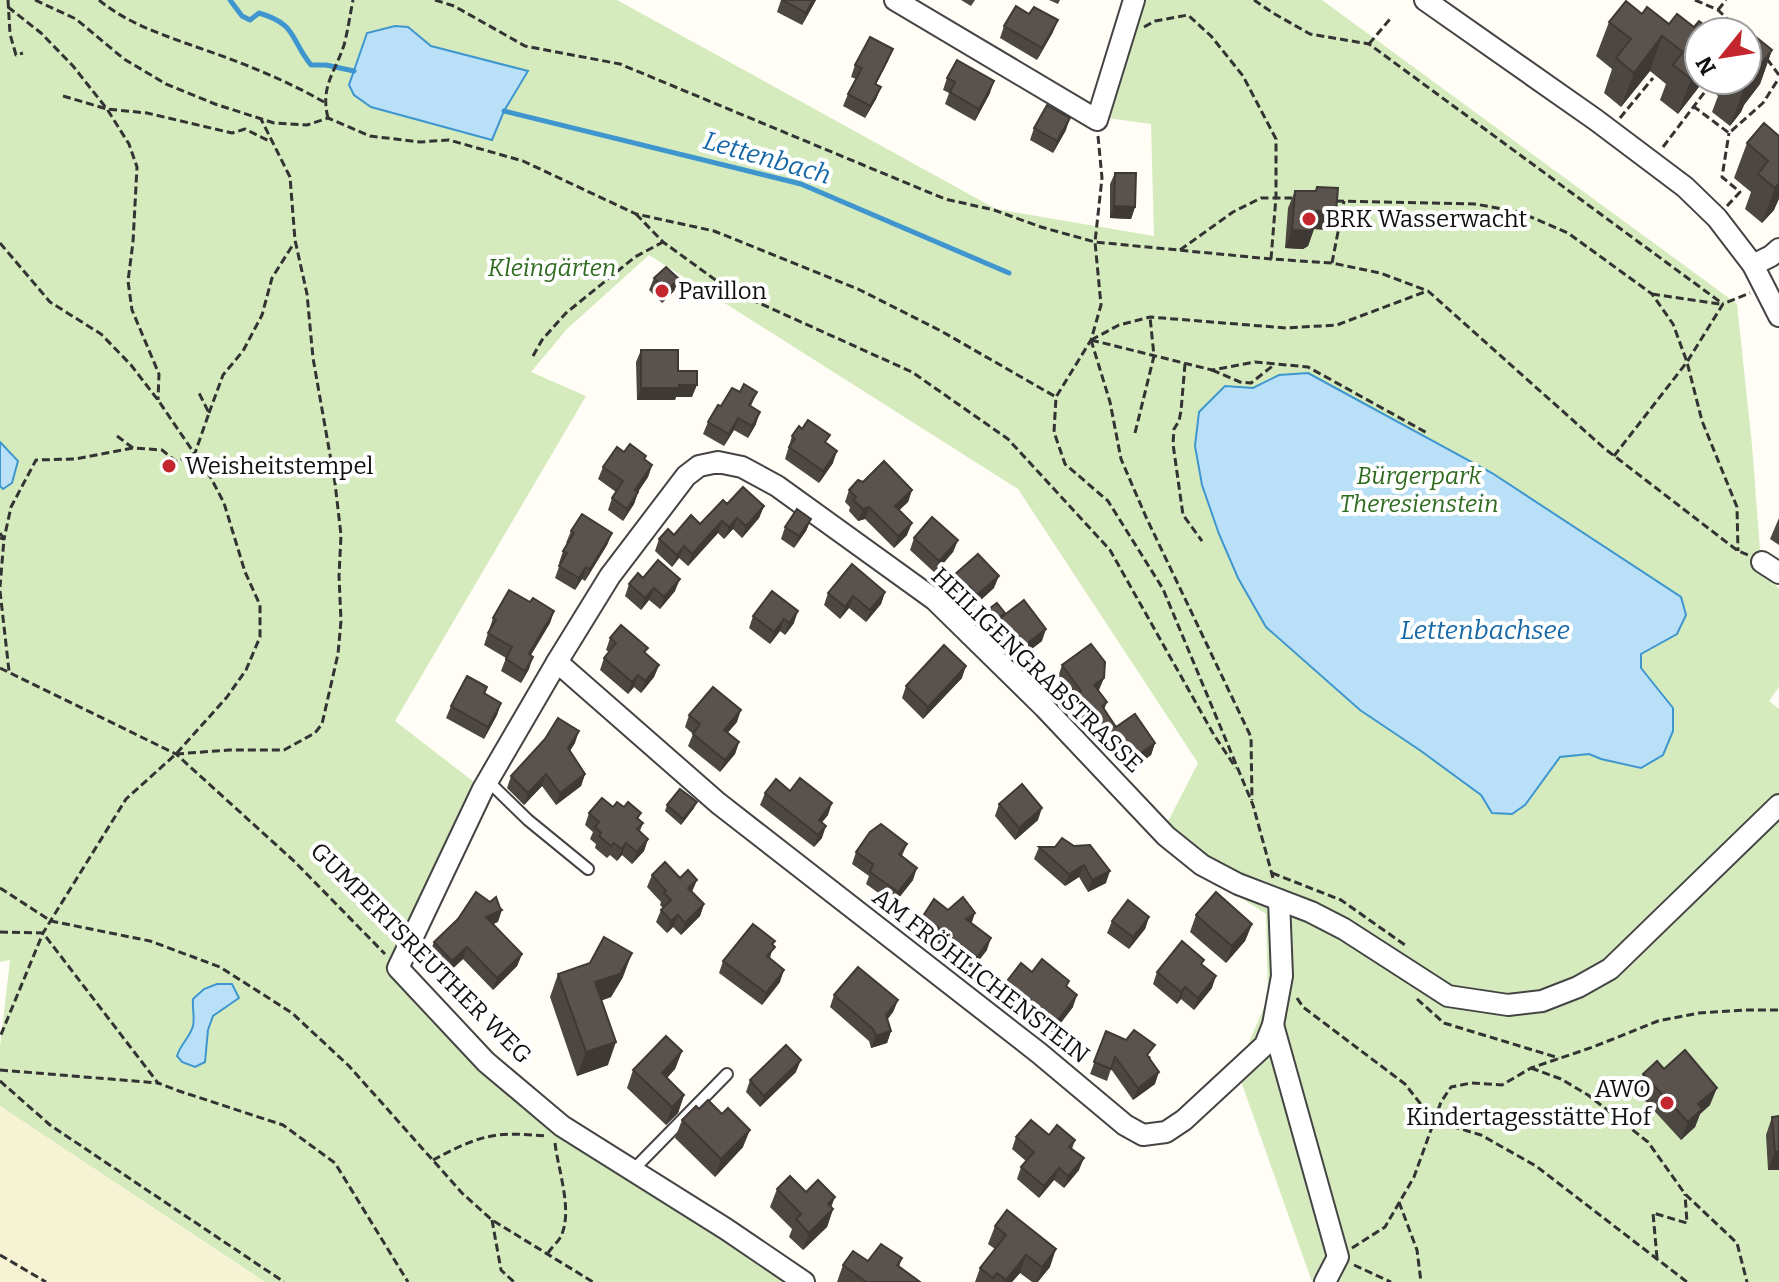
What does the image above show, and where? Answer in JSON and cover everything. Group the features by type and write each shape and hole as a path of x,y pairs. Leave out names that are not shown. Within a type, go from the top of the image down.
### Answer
{"street":[{"path":"895,0 1097,120 1134,0"},
{"path":"1425,0 1685,187 1717,218 1753,265 1779,316"},
{"path":"1753,265 1779,249"},
{"name":"HEILIGENGRABSTRASSE","path":"398,968 488,780 610,576 686,476 699,466 718,462 742,467 777,486 935,600 1044,707 1166,836 1202,865 1238,884 1311,912 1344,929 1448,996 1508,1005 1542,1001 1578,987 1610,969 1779,805"},
{"name":"AM FRÖHLICHENSTEIN","path":"557,662 718,803 1039,1053 1125,1125 1143,1135 1166,1132 1184,1120 1265,1045 1273,1025 1282,976 1279,900"},
{"name":"GUMPERTSREUTHER WEG","path":"398,968 486,1062 562,1126 634,1169 804,1282"},
{"path":"1273,1025 1338,1257 1325,1282"}],"lane":[{"path":"488,780 528,820 588,869"},
{"path":"634,1169 727,1074"}],"path":[{"path":"8,0 12,44 16,55 23,53"},
{"path":"35,0 76,19 124,59 166,84 215,104 274,123 307,125 328,118 370,136 420,142 449,140 523,161 636,214 714,231 858,289 941,331 1056,397"},
{"path":"99,0 160,34 293,85 324,102"},
{"path":"328,118 324,102 330,77 344,46 354,0"},
{"path":"435,0 454,6 525,46 620,64 945,199 994,210 1095,242 1332,263 1380,273 1428,291 1614,456 1738,551 1771,568"},
{"path":"1254,0 1310,34 1369,44 1723,304"},
{"path":"1695,0 1724,16"},
{"path":"1718,10 1726,0"},
{"path":"8,7 41,33 73,66 107,109 129,144 137,167 128,281 132,310 159,374 158,400"},
{"path":"1120,40 1155,21 1188,15 1211,36 1243,76 1276,139 1276,197 1271,259"},
{"path":"1369,44 1390,19"},
{"path":"1717,218 1740,192 1722,177 1729,133 1763,103 1779,77 1764,56"},
{"path":"1610,131 1653,78"},
{"path":"63,96 107,109 147,113 232,133 245,129 274,144"},
{"path":"1651,162 1701,96"},
{"path":"1693,106 1729,133"},
{"path":"176,754 284,750 315,733 322,724 338,654 341,535 335,483 313,358 307,294 295,240 290,177 261,118"},
{"path":"1097,120 1102,178 1095,242 1101,305 1091,340 1056,397 1054,432 1065,464 1108,501 1163,589 1253,805 1279,900"},
{"path":"1180,250 1233,212 1261,198 1303,199"},
{"path":"1330,201 1475,204 1519,212 1568,233 1652,294 1673,324 1687,362 1702,421 1737,507 1738,551"},
{"path":"1332,263 1344,201"},
{"path":"636,214 663,242 728,289 912,372 1008,439 1110,550 1214,735 1240,774"},
{"path":"170,465 195,453 223,375 243,351 262,315 272,278 295,240"},
{"path":"533,356 542,340 566,313 635,257 663,242"},
{"path":"0,243 50,302 101,334 131,365 158,400 195,453 224,503 245,572 260,605 260,637 246,670 227,697 176,754 126,799 43,933 0,1037"},
{"path":"1652,294 1723,304 1764,286"},
{"path":"1091,340 1119,325 1150,317 1286,328 1337,325 1428,291"},
{"path":"1614,456 1687,362 1723,304"},
{"path":"1135,433 1154,356 1150,317"},
{"path":"1091,340 1212,370 1240,382 1251,383 1276,363"},
{"path":"1091,340 1110,402 1121,459 1251,737 1253,805"},
{"path":"1212,370 1255,362 1308,367 1429,434"},
{"path":"1185,364 1181,411 1174,429 1173,444 1183,515 1202,541"},
{"path":"199,393 209,413"},
{"path":"117,436 133,448"},
{"path":"10,672 0,591 1,536 11,507 36,460 75,459 133,448 162,450 177,462"},
{"name":"GUMPERTSREUTHER WEG","path":"0,668 176,754 295,862 398,968"},
{"path":"0,888 51,921 150,941 220,967 292,1013 349,1066 462,1193 492,1220 593,1282"},
{"path":"0,932 43,933"},
{"path":"43,933 158,1083"},
{"path":"1282,976 1303,1007 1405,1084 1434,1121 1481,1135 1536,1166 1687,1282"},
{"path":"1338,1257 1385,1227 1414,1177 1441,1102 1451,1087 1471,1083 1502,1085 1531,1068 1658,1021 1699,1013 1779,1010"},
{"path":"1531,1068 1561,1079 1588,1095 1648,1142 1685,1194 1737,1243 1747,1282"},
{"path":"0,1070 158,1083 283,1125 335,1163 408,1282"},
{"path":"0,1081 50,1125 284,1282"},
{"path":"433,1160 453,1149 488,1137 521,1134 554,1136 565,1196 564,1223 561,1237 548,1253"},
{"path":"1657,1259 1653,1213 1687,1223 1685,1194"},
{"path":"1399,1202 1417,1250 1421,1282"},
{"path":"492,1220 501,1270 514,1282"},
{"path":"0,1255 46,1282"},
{"path":"1338,1257 1391,1282"}],"shaded area":[{"path":"0,1106 246,1270 265,1282 0,1282"}],"green space":[{"name":"Bürgerpark Theresienstein","path":"0,0 617,0 996,209 1154,236 1151,124 1107,118 1145,0 1322,0 1737,304 1762,576 1779,588 1779,687 1769,701 1779,709 1779,1282 1312,1282 1237,1070 1268,998 1266,914 1157,843 1198,763 1018,489 649,255 567,329 531,372 586,396 395,721 483,789 399,968 486,1062 804,1282 265,1282 0,1106 0,1047 10,960 0,962"}],"water":[{"path":"395,26 408,27 431,46 528,71 504,111 492,140 371,107 354,95 349,85 367,33"},
{"name":"Lettenbachsee","path":"1308,373 1492,473 1681,597 1686,615 1677,634 1641,654 1641,668 1673,708 1673,731 1663,755 1641,768 1589,754 1560,757 1525,805 1512,814 1492,813 1481,795 1360,710 1266,627 1238,578 1202,485 1195,446 1199,412 1225,386 1253,388 1279,375"},
{"path":"0,442 18,461 12,483 3,489 0,486"},
{"path":"217,984 232,984 239,998 213,1016 208,1030 205,1062 195,1067 182,1062 177,1056 193,1026 193,999 204,989"}],"building":[{"path":"782,0 813,0 806,13"},
{"path":"1626,1 1642,14 1647,7 1669,24 1677,14 1683,19 1683,52 1662,36 1634,73 1616,58 1631,39 1609,22"},
{"path":"1016,6 1029,14 1034,7 1058,20 1042,48 1004,26"},
{"path":"870,37 893,49 875,84 881,87 870,106 848,94 862,68 855,65"},
{"path":"1763,43 1772,50 1763,62"},
{"path":"1683,52 1683,73 1673,65"},
{"path":"957,60 994,81 979,109 950,92 955,82 947,78"},
{"path":"1047,105 1070,118 1057,141 1034,128"},
{"path":"1764,123 1779,136 1779,183 1775,188 1758,174 1768,161 1747,143"},
{"path":"1115,173 1136,173 1135,207 1114,206"},
{"path":"1317,187 1338,188 1336,212 1316,211 1314,228 1310,231 1292,230 1295,191 1316,191"},
{"path":"666,267 679,279 666,291 654,278"},
{"path":"641,350 678,350 678,371 697,371 697,385 641,388"},
{"path":"744,384 757,392 749,405 760,412 752,426 738,418 729,434 708,422 732,388 740,392"},
{"path":"808,420 830,435 825,442 837,451 823,471 789,447 799,426 802,429"},
{"path":"630,444 652,465 635,490 638,492 627,509 612,498 623,481 603,467 617,447 624,452"},
{"path":"884,461 912,490 895,506 912,523 898,536 869,507 863,509 853,500 856,497 849,490 858,480 863,482"},
{"path":"743,487 764,506 746,526 737,518 729,527 722,521 692,554 684,546 677,555 659,539 668,529 674,535 691,515 700,524 723,500 727,504"},
{"path":"797,509 811,519 799,536 785,527"},
{"path":"582,514 612,533 590,569 586,567 579,578 559,566 567,553 563,551 574,533 571,531"},
{"path":"932,517 958,540 939,561 914,538"},
{"path":"978,554 999,576 977,595 970,587 966,590 954,575"},
{"path":"658,560 680,579 664,597 654,588 645,598 629,584 638,573 643,578"},
{"path":"852,564 885,592 870,610 853,596 845,607 828,593"},
{"path":"509,590 530,602 533,598 554,611 529,654 533,657 525,671 506,659 512,647 488,633"},
{"path":"772,591 798,611 789,623 784,619 774,632 753,616"},
{"path":"1024,600 1046,629 1020,649 998,620"},
{"path":"997,603 1005,613 993,622 985,612"},
{"path":"621,625 648,648 644,652 659,665 645,681 638,675 632,682 604,658 616,643 610,638"},
{"path":"1091,644 1105,662 1104,678 1094,685 1107,702 1102,706 1116,727 1135,714 1155,743 1130,761 1113,736 1109,739 1076,695 1081,691 1062,665"},
{"path":"944,645 966,666 928,707 906,686"},
{"path":"467,676 487,687 484,693 501,703 488,727 451,706"},
{"path":"713,687 741,710 724,730 739,742 725,760 693,734 700,724 689,715"},
{"path":"558,718 579,731 568,748 585,774 560,793 546,774 528,793 511,776 545,739"},
{"path":"800,778 832,803 819,820 826,826 818,835 765,793 776,779 790,791"},
{"path":"1022,784 1042,808 1019,828 999,804"},
{"path":"680,789 697,802 683,819 667,805"},
{"path":"602,798 613,807 617,802 624,807 628,802 641,813 637,818 643,823 637,829 648,839 637,852 626,843 622,849 614,843 611,846 599,836 601,833 595,827 599,822 589,813"},
{"path":"881,824 907,844 899,854 917,868 898,892 870,872 873,864 856,852 870,832"},
{"path":"1062,838 1074,846 1090,845 1110,871 1092,880 1084,865 1069,874 1039,847 1055,847"},
{"path":"665,862 680,878 688,870 697,880 688,888 704,904 685,923 678,915 671,921 661,910 671,900 652,875"},
{"path":"476,892 490,902 496,897 502,910 486,917 522,954 497,978 467,947 452,961 434,942 458,919"},
{"path":"1216,892 1252,924 1232,946 1196,915"},
{"path":"963,897 975,913 966,919 991,938 977,957 923,916 934,899 948,910"},
{"path":"1128,900 1149,917 1133,937 1112,921"},
{"path":"753,924 775,941 772,944 775,947 767,956 784,970 766,993 723,961"},
{"path":"604,937 632,953 620,974 595,982 616,1042 586,1052 558,974 590,963"},
{"path":"1182,941 1204,960 1201,964 1216,976 1198,998 1185,987 1181,992 1157,972"},
{"path":"1042,959 1069,981 1066,986 1077,995 1057,1021 1007,981 1021,963 1032,972"},
{"path":"858,967 898,1000 886,1015 891,1031 876,1036 873,1029 834,995"},
{"path":"1134,1030 1155,1045 1147,1055 1159,1072 1138,1088 1115,1057 1111,1069 1094,1062 1106,1031 1126,1040"},
{"path":"666,1036 682,1051 662,1073 684,1095 672,1107 633,1070"},
{"path":"786,1045 801,1060 764,1096 750,1080"},
{"path":"1685,1050 1717,1088 1698,1104 1702,1109 1688,1122 1643,1074 1657,1061 1664,1069"},
{"path":"708,1100 722,1114 728,1108 750,1130 721,1159 682,1120 696,1106 699,1109"},
{"path":"1779,1116 1779,1152 1775,1152 1772,1117"},
{"path":"1031,1120 1049,1135 1057,1125 1075,1140 1069,1147 1084,1158 1068,1176 1059,1168 1044,1186 1021,1167 1034,1152 1016,1137"},
{"path":"790,1176 806,1192 818,1180 835,1197 828,1204 833,1209 809,1233 796,1219 801,1214 777,1189"},
{"path":"1007,1210 1056,1249 1042,1267 1026,1255 1006,1280 997,1273 993,1278 980,1268 1006,1235 995,1226"},
{"path":"881,1244 902,1258 897,1265 920,1282 866,1282 843,1265 853,1251 868,1261"}],"waterway":[{"path":"230,0 242,16 250,20 259,13 287,27 311,65 354,71"},
{"name":"Lettenbach","path":"504,111 801,184 1009,273"}],"place":[{"name":"BRK Wasserwacht","path":"1309,219"},
{"name":"Pavillon","path":"662,291"},
{"name":"Weisheitstempel","path":"169,466"},
{"name":"AWO Kindertagesstätte Hof","path":"1667,1103"}],"park label":[{"name":"Kleingärten","path":"552,268"}]}
